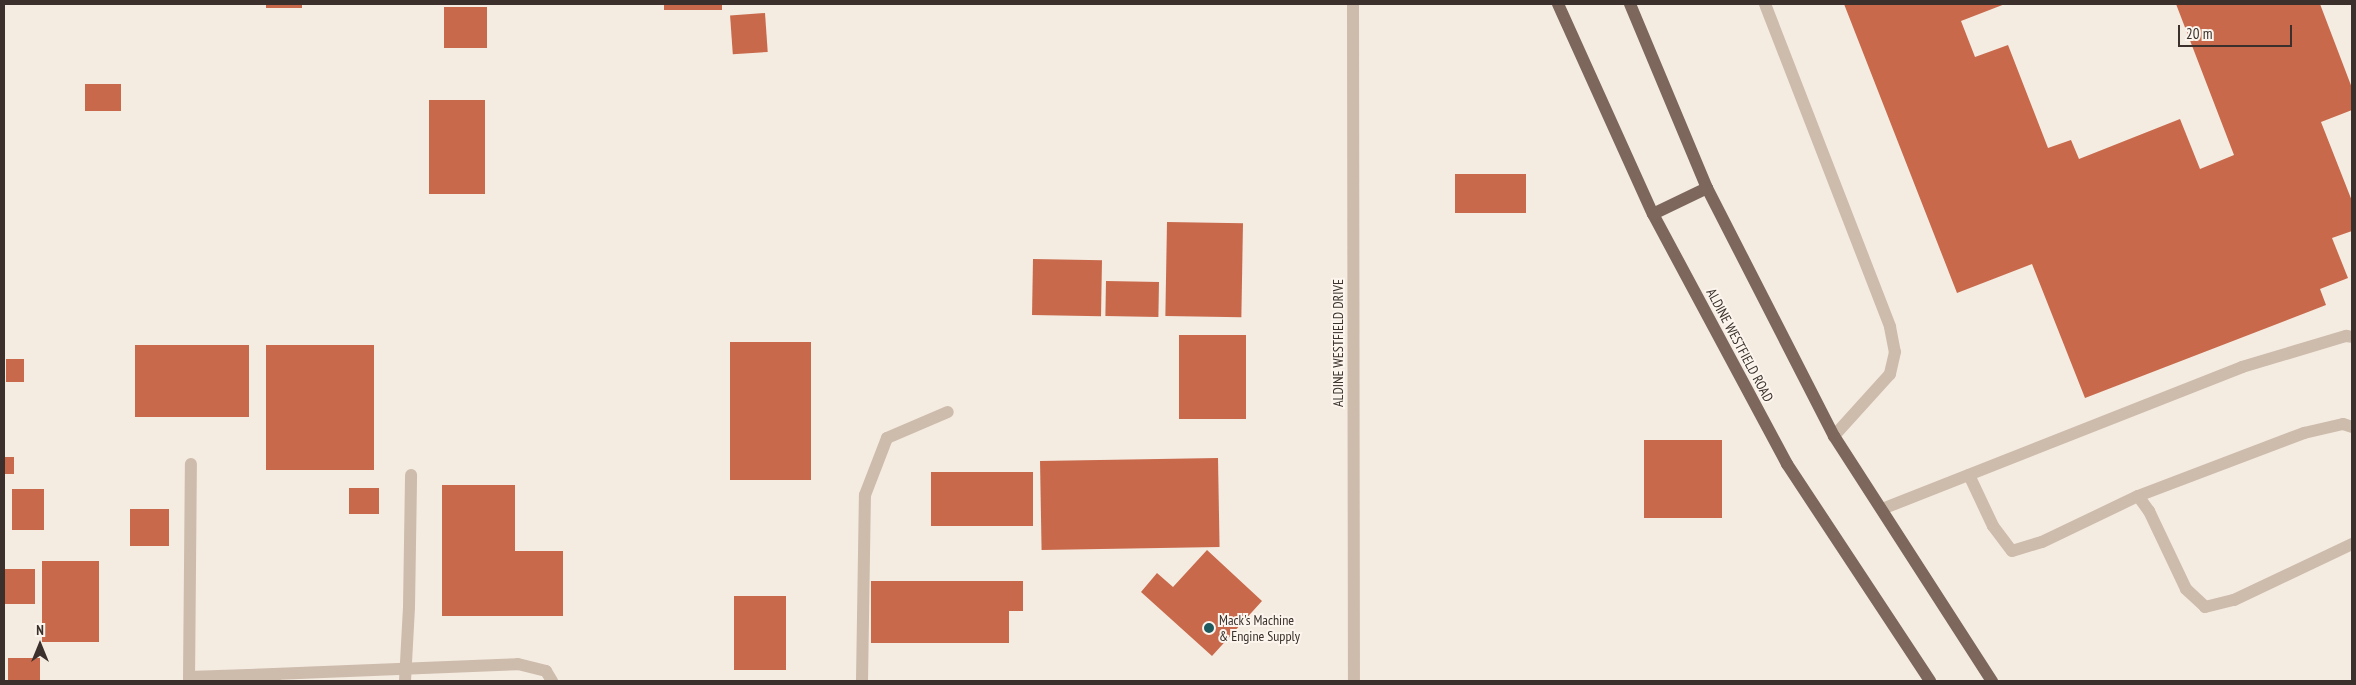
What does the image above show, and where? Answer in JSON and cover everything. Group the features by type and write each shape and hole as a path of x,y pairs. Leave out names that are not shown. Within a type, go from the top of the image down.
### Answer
{"main road":[{"name":"ALDINE WESTFIELD ROAD","path":"1558,4 1653,214 1787,464 1930,681"},
{"path":"1630,4 1707,188 1834,436 1992,681"},
{"path":"1653,214 1707,188"}],"street":[{"name":"ALDINE WESTFIELD DRIVE","path":"1353,4 1354,681"},
{"path":"1765,4 1890,327 1895,352 1890,374 1834,436"},
{"path":"1882,509 2242,368 2346,336 2352,338"},
{"path":"862,681 865,495 888,438 948,412"},
{"path":"1969,475 1993,526 2012,551 2042,542 2138,496 2304,433 2343,424 2352,427"},
{"path":"191,464 189,679 274,678 405,668 518,664 546,672 552,681"},
{"path":"405,681 410,607 411,475"},
{"path":"2138,496 2149,511 2186,589 2205,608 2234,600 2352,544"}],"building":[{"path":"266,4 302,4 302,8 266,8"},
{"path":"664,4 722,4 722,10 664,10"},
{"path":"1844,4 2005,4 1961,21 1975,57 2008,45 2048,148 2071,140 2079,159 2180,119 2200,169 2234,155 2176,4 2320,4 2352,88 2352,110 2321,122 2352,201 2352,231 2332,238 2348,278 2320,289 2326,305 2085,398 2032,264 1957,293"},
{"path":"444,7 487,7 487,48 444,48"},
{"path":"765,13 768,52 733,54 730,15"},
{"path":"85,84 121,84 121,111 85,111"},
{"path":"429,100 485,100 485,194 429,194"},
{"path":"1455,174 1526,174 1526,213 1455,213"},
{"path":"1167,222 1243,223 1241,317 1165,316"},
{"path":"1033,259 1102,260 1101,316 1032,315"},
{"path":"1106,281 1159,282 1158,317 1105,316"},
{"path":"1179,335 1246,335 1246,419 1179,419"},
{"path":"730,342 811,342 811,480 730,480"},
{"path":"135,345 249,345 249,417 135,417"},
{"path":"266,345 374,345 374,470 266,470"},
{"path":"6,359 24,359 24,382 6,382"},
{"path":"1644,440 1722,440 1722,518 1644,518"},
{"path":"4,457 14,457 14,474 4,474"},
{"path":"1218,458 1220,547 1042,550 1040,461"},
{"path":"931,472 1033,472 1033,526 931,526"},
{"path":"442,485 515,485 515,551 563,551 563,616 442,616"},
{"path":"349,488 379,488 379,514 349,514"},
{"path":"12,489 44,489 44,530 12,530"},
{"path":"130,509 169,509 169,546 130,546"},
{"name":"Mack's Machine & Engine Supply","path":"1207,550 1262,601 1212,656 1141,592 1157,573 1173,587"},
{"path":"42,561 99,561 99,642 42,642"},
{"path":"4,569 35,569 35,604 4,604"},
{"path":"871,581 1023,581 1023,611 1009,611 1009,643 871,643"},
{"path":"734,596 786,596 786,670 734,670"},
{"path":"8,658 40,658 40,681 8,681"}],"place":[{"name":"Mack's Machine & Engine Supply","path":"1209,628"}]}
